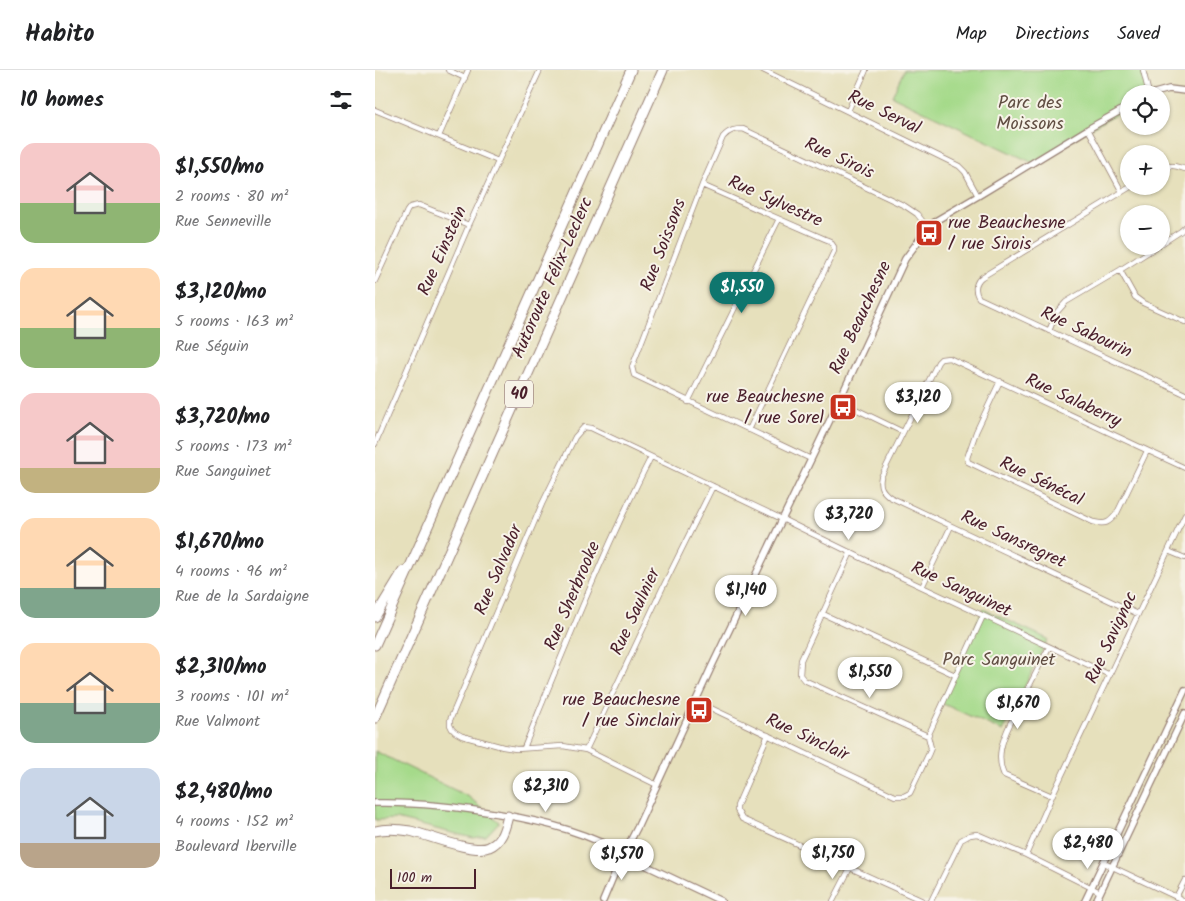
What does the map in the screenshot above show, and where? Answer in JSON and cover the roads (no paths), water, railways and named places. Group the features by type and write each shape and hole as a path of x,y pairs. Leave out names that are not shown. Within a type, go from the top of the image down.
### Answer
{"highway":[{"name":"Autoroute Félix-Leclerc","path":"375,645 631,70"},
{"name":"Autoroute Félix-Leclerc","path":"375,718 663,70"},
{"path":"375,617 421,541"},
{"path":"375,831 404,830 481,849 491,846 499,839 505,830 508,816"}],"street":[{"path":"448,70 465,78"},
{"path":"439,136 468,70"},
{"name":"Rue Einstein","path":"375,444 469,225 539,70"},
{"name":"Rue Serval","path":"763,70 959,166 965,172 978,196"},
{"path":"848,111 866,70"},
{"path":"1143,70 1147,85"},
{"path":"1170,89 1185,91"},
{"name":"Rue Beauchesne","path":"603,901 905,259 928,228 937,220 1120,111"},
{"path":"376,113 439,136 498,161"},
{"name":"Rue Sirois","path":"731,130 743,129 905,206 917,214 928,228"},
{"path":"1088,129 1120,188"},
{"name":"Rue Soissons","path":"688,402 634,375 632,367 702,185 723,137 731,130"},
{"path":"1170,166 1185,169"},
{"name":"Rue Sylvestre","path":"702,185 825,239 834,247 834,251 749,430"},
{"name":"Rue Sabourin","path":"1120,193 982,277 978,280 977,295 979,298 1185,394"},
{"path":"375,281 410,207 419,206 469,225"},
{"path":"779,219 688,402 811,459"},
{"path":"1170,238 1185,227"},
{"path":"1049,331 1062,305 1144,255"},
{"path":"1120,270 1135,297 1143,303 1185,322"},
{"name":"Rue Salaberry","path":"903,432 938,362 941,359 949,358 1185,468"},
{"name":"Rue Sénécal","path":"1000,381 976,432 967,458 968,462 1093,522 1103,524 1111,521 1117,513 1147,451"},
{"path":"839,402 903,432"},
{"name":"Rue Sanguinet","path":"584,427 591,428 782,518 922,587 1109,675"},
{"name":"Rue Salvador","path":"524,748 517,749 488,744 462,736 455,732 450,725 450,720 542,504 575,437 584,427"},
{"name":"Rue Sansregret","path":"903,432 881,477 881,486 884,493 1138,614"},
{"name":"Rue Sherbrooke","path":"524,748 598,568 651,457"},
{"name":"Rue Saulnier","path":"586,750 713,486"},
{"name":"Rue Savignac","path":"1026,855 1185,515"},
{"path":"922,587 951,526"},
{"path":"1168,550 1185,558"},
{"path":"851,552 801,660 799,674 804,680 928,736 983,616"},
{"path":"823,614 955,676"},
{"path":"1049,647 1009,724 1000,751 1001,768 1004,775 1052,796"},
{"path":"1085,901 1185,690"},
{"name":"Rue Sinclair","path":"696,701 895,796 910,793 931,748 928,736"},
{"path":"1096,901 1185,713"},
{"path":"768,735 737,806 737,810 743,819 923,901"},
{"path":"524,748 563,746 586,750 657,785"},
{"path":"375,803 439,805 465,808 535,821 561,828 590,838 721,901"},
{"path":"931,901 961,840 970,835 977,834 1026,855 1100,892"},
{"path":"1104,863 1185,901"},
{"path":"833,901 850,868"},
{"path":"1176,897 1185,880"}],"place":[{"name":"rue Beauchesne / rue Sirois","path":"929,233"},
{"name":"rue Beauchesne / rue Sorel","path":"843,407"},
{"name":"rue Beauchesne / rue Sinclair","path":"699,710"}],"park label":[{"name":"Parc des Moissons","path":"1030,113"},
{"name":"Parc Sanguinet","path":"999,660"}]}
